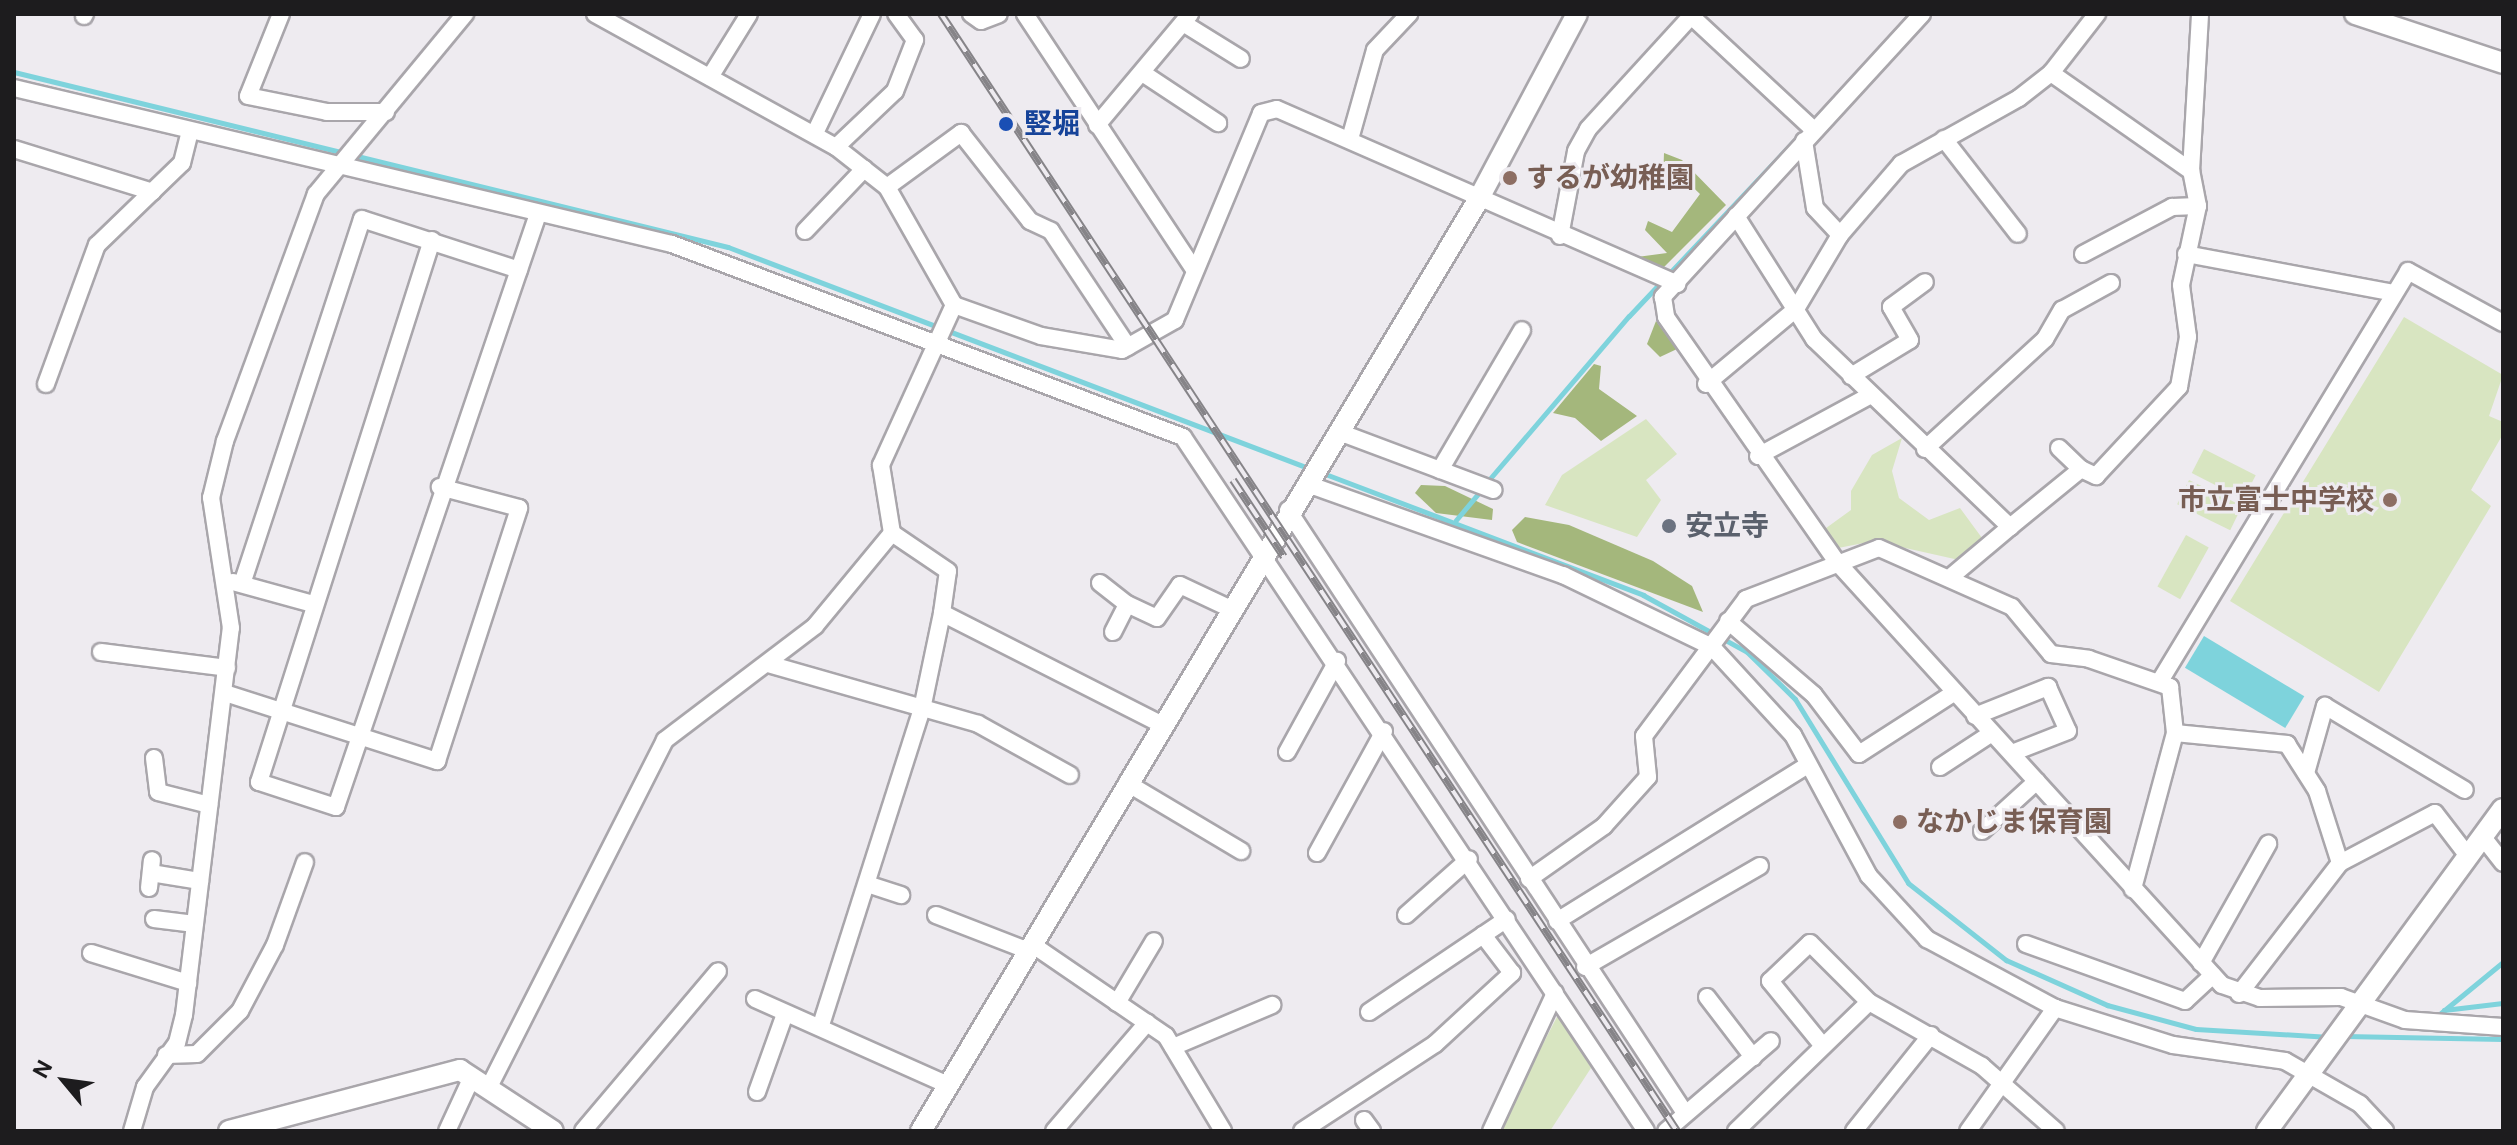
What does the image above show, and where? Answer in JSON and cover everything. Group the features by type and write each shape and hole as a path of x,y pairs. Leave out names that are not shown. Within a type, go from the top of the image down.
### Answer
{"street":[{"path":"281,14 248,96 327,112 386,112"},
{"path":"235,582 211,498 215,475 316,194 334,168 386,112 465,14"},
{"path":"595,14 836,147 887,187 954,305 1041,336 1128,347 1175,320 1193,268 1261,113 1277,109 1350,139 1477,202 1677,284"},
{"path":"710,77 749,14"},
{"path":"815,133 872,14"},
{"path":"836,147 895,91 915,40 896,14"},
{"path":"971,14 981,21 999,14"},
{"path":"1350,139 1375,50 1409,14"},
{"path":"921,1131 1263,549 1307,484 1477,202 1577,14"},
{"path":"1706,384 1796,309 1840,235 1901,164 2051,73 2097,14"},
{"path":"2059,448 2081,469 2096,476 2179,387 2188,337 2186,254 2198,206 2191,171 2200,14"},
{"path":"2355,14 2503,63"},
{"path":"1560,236 1576,151 1588,129 1691,15 1809,135 1815,208 1840,235"},
{"path":"1029,16 1097,125 1193,268"},
{"path":"1097,125 1144,74 1187,18 1241,59"},
{"path":"1913,19 1663,297 1666,317 1706,384 1836,561 1952,694 2012,753 2207,969 2239,994 2365,1003 2405,1020 2503,1027"},
{"path":"2051,73 2191,171"},
{"path":"1144,74 1218,123"},
{"path":"14,88 721,260 1183,437 1263,549 1646,1131"},
{"path":"46,384 97,245 182,163 190,132"},
{"path":"887,187 961,133 1030,221 1051,231 1128,347"},
{"path":"1944,139 2018,234"},
{"path":"14,149 153,192"},
{"path":"805,231 864,169"},
{"path":"2083,254 2172,207 2198,206"},
{"path":"432,240 313,604 259,782 336,807 440,487 538,214"},
{"path":"1736,216 1796,309 1851,376 2010,527"},
{"path":"132,1131 145,1087 177,1043 188,983 225,693 235,582 362,219 519,270"},
{"path":"2186,254 2394,293"},
{"path":"2160,681 2408,271 2503,323"},
{"path":"1851,376 1910,340 1891,307 1925,282"},
{"path":"1925,449 2045,339 2062,310 2111,283"},
{"path":"821,1025 922,709 942,613 948,571 892,533 881,465 954,305"},
{"path":"1440,470 1522,330"},
{"path":"1758,456 1871,395"},
{"path":"1335,437 1493,490"},
{"path":"1953,575 2081,469"},
{"path":"1307,484 1563,575 1712,647 1774,710 1869,876 1916,928 2055,1008 2173,1045 2285,1061 2360,1104 2385,1131"},
{"path":"225,693 437,761 519,508 440,487"},
{"path":"1288,510 1585,967 1685,1113"},
{"path":"447,1131 481,1082 665,740 815,626 892,533"},
{"path":"1529,879 1604,826 1648,777 1644,736 1712,647 1728,621 1760,588 1879,548 1953,575 2012,607 2051,654 2160,681 2177,699 2175,733 2133,889"},
{"path":"235,582 313,604"},
{"path":"1100,583 1127,604 1157,618 1180,585 1229,608"},
{"path":"1113,632 1127,604"},
{"path":"942,613 1161,724"},
{"path":"1728,621 1814,695 1859,754 1952,694"},
{"path":"101,652 227,668"},
{"path":"1287,752 1337,661"},
{"path":"768,664 978,724 1070,775"},
{"path":"1975,716 2048,687 2068,731 2012,753"},
{"path":"2306,773 2325,706 2465,790"},
{"path":"1317,853 1384,731"},
{"path":"1940,767 1992,733"},
{"path":"2175,733 2287,744 2306,773 2340,863"},
{"path":"154,758 158,792 209,805"},
{"path":"1557,921 1806,766"},
{"path":"1982,831 2037,781"},
{"path":"1127,783 1241,851"},
{"path":"2267,1131 2312,1077 2503,809"},
{"path":"2239,994 2340,863 2435,813 2468,856"},
{"path":"2482,836 2503,863"},
{"path":"2026,944 2185,1001 2207,969 2268,844"},
{"path":"1406,915 1469,859"},
{"path":"166,1055 197,1054 240,1011 275,945 305,862"},
{"path":"1585,967 1760,866"},
{"path":"151,874 200,881"},
{"path":"867,884 901,895"},
{"path":"936,915 1031,948 1147,1023 1173,1047 1223,1131"},
{"path":"154,919 195,924"},
{"path":"1369,1012 1507,919"},
{"path":"1302,1131 1435,1044 1512,973 1483,935"},
{"path":"1117,1003 1154,941"},
{"path":"1823,1046 1770,981 1810,943 1869,1002 1931,1035 2006,1087 2056,1131"},
{"path":"91,953 188,983"},
{"path":"583,1131 718,971"},
{"path":"1491,1131 1555,993"},
{"path":"1707,997 1753,1057"},
{"path":"755,999 785,1014 821,1025 948,1085"},
{"path":"1736,1131 1869,1002"},
{"path":"1173,1047 1272,1005"},
{"path":"1968,1131 2006,1087 2055,1008"},
{"path":"757,1092 785,1014"},
{"path":"2478,1024 2503,1015"},
{"path":"1054,1131 1147,1023"},
{"path":"1854,1131 1931,1035"},
{"path":"1666,1131 1771,1041"},
{"path":"229,1131 460,1070 553,1131"}],"green space":[{"path":"1664,153 1682,160 1726,205 1662,269 1637,257 1667,253 1645,230 1648,221 1672,232 1700,194 1682,177 1670,186 1663,180"},
{"path":"2404,317 2503,375 2489,416 2503,422 2503,434 2471,490 2491,506 2379,692 2230,601"},
{"path":"1656,321 1677,349 1660,357 1647,344"},
{"path":"1594,364 1601,366 1599,389 1637,416 1601,441 1575,418 1553,413"},
{"path":"1646,419 1677,454 1646,480 1661,500 1637,537 1545,505 1562,475"},
{"path":"1902,438 1892,471 1899,498 1929,520 1960,508 1982,538 1959,560 1874,541 1833,549 1822,531 1851,510 1851,491 1872,455"},
{"path":"2204,449 2256,475 2243,499 2192,473"},
{"path":"2189,480 2242,506 2230,530 2177,504"},
{"path":"1421,485 1445,486 1493,509 1492,520 1436,513 1415,493"},
{"path":"1525,517 1569,525 1653,561 1692,586 1703,612 1517,542 1512,530"},
{"path":"2186,535 2209,548 2180,599 2157,587"},
{"path":"1560,1011 1591,1068 1550,1131 1498,1131"}],"water":[{"path":"2204,636 2304,696 2285,728 2185,668"}],"waterway":[{"path":"14,72 728,247 1311,469"},
{"path":"1487,482 1629,316 1807,127"},
{"path":"1320,472 1643,595 1747,652 1795,699 1908,883 2006,960 2107,1005 2196,1029 2330,1037"},
{"path":"1456,520 1481,490"},
{"path":"2436,1017 2503,962"},
{"path":"2444,1010 2503,1003"},
{"path":"2344,1036 2503,1039"}],"railway":[{"path":"941,14 1677,1131"},
{"path":"1233,480 1284,557"}],"place":[{"name":"竪堀","path":"1006,124"},
{"name":"するが幼稚園","path":"1510,178"},
{"name":"市立富士中学校","path":"2390,500"},
{"name":"安立寺","path":"1669,526"},
{"name":"なかじま保育園","path":"1900,822"}]}
